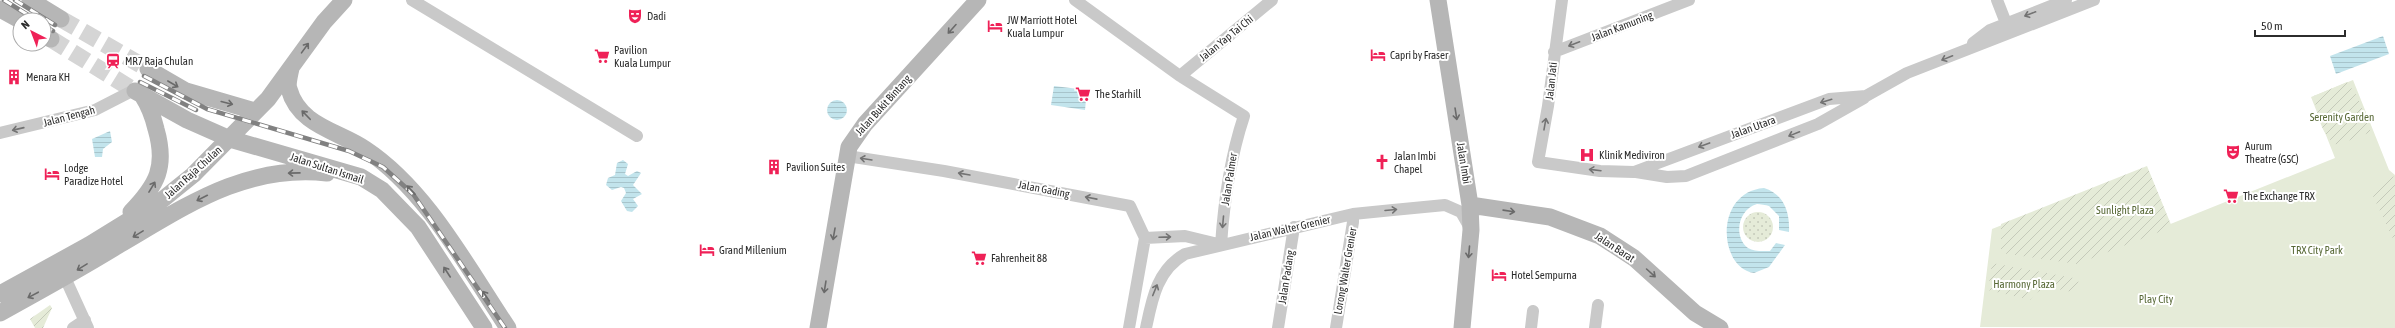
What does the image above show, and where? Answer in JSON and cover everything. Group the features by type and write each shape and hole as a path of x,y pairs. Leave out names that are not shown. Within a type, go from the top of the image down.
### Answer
{"main road":[{"path":"30,0 61,19"},
{"name":"Jalan Raja Chulan","path":"0,313 61,270 105,234 162,200 193,175 268,99 324,22 344,0"},
{"name":"Jalan Bukit Bintang","path":"818,328 847,156 852,140 978,0"},
{"name":"Jalan Imbi","path":"1438,0 1470,205 1471,230 1462,328"},
{"path":"0,9 12,16"},
{"path":"290,68 288,88 295,102 308,118 322,128 366,149 403,181 428,208 508,328"},
{"path":"148,69 186,91 255,111"},
{"path":"105,234 146,197 159,173 162,154 160,141 152,115 137,92"},
{"name":"Jalan Sultan Ismail","path":"137,92 187,120 230,139 361,177 382,190 418,227 484,328"},
{"name":"Jalan Raja Chulan","path":"0,294 61,270 203,196 243,180 264,174 289,172 320,172 361,177"},
{"name":"Jalan Barat","path":"1470,205 1550,217 1600,236 1634,258 1695,313 1718,327"}],"street":[{"path":"412,0 637,136"},
{"path":"1075,0 1180,76"},
{"name":"Jalan Yap Tai Chi","path":"1180,76 1272,0"},
{"name":"Jalan Jati","path":"1538,162 1548,106 1562,0"},
{"name":"Jalan Kamuning","path":"1554,52 1689,0"},
{"path":"1997,0 2006,23"},
{"name":"Jalan Utara","path":"1963,52 1990,30 2066,0"},
{"name":"Jalan Utara","path":"1538,162 1600,171 1634,172 1829,99 1866,96 1908,73 2094,0"},
{"name":"Jalan Palmer","path":"1180,76 1244,116 1235,142 1226,186 1221,245"},
{"name":"Jalan Tengah","path":"0,133 95,110 137,92"},
{"path":"1634,172 1667,177 1686,176 1818,124 1866,96"},
{"name":"Jalan Gading","path":"847,156 957,173 1130,206 1145,238"},
{"name":"Jalan Walter Grenier","path":"1146,328 1152,300 1166,267 1185,254 1353,214 1445,205 1461,212 1471,230"},
{"name":"Lorong Walter Grenier","path":"1336,328 1353,214"},
{"name":"Jalan Padang","path":"1278,328 1294,227"},
{"path":"1129,328 1145,238 1185,236 1221,245"},
{"path":"61,270 87,324 73,328"},
{"path":"1596,328 1598,305"},
{"path":"1531,328 1533,311"}],"green space":[{"name":"TRX City Park","path":"2353,80 2389,170 2395,175 2395,328 1980,327 1992,229 2146,168 2168,225 2335,158 2311,97"},
{"name":"Serenity Garden","path":"2347,82 2357,96 2371,132 2337,145 2323,130 2318,117 2314,96"},
{"name":"Sunlight Plaza","path":"2147,166 2172,227 2077,264 2001,253 2001,224"},
{"path":"2395,176 2395,243 2373,196 2381,182"},
{"path":"1758,212 1769,216 1773,227 1769,238 1758,242 1747,238 1743,227 1747,216"},
{"name":"Harmony Plaza","path":"1992,263 2079,279 2075,293 2056,289 2045,289 2040,291 2030,300 1988,290"},
{"path":"50,305 52,308 43,328 35,328 30,319"}],"water":[{"path":"2383,36 2389,54 2336,74 2330,56"},
{"path":"1054,86 1087,90 1085,110 1051,105"},
{"path":"837,100 844,103 847,110 844,117 837,120 830,117 827,110 830,103"},
{"path":"110,131 112,142 103,149 102,157 95,157 92,139"},
{"path":"623,160 628,164 625,174 628,176 637,171 641,173 633,185 642,194 633,199 638,206 632,212 627,211 621,201 626,193 624,188 621,187 612,190 606,185 608,178 615,175 617,163"},
{"path":"1764,188 1771,191 1781,199 1787,211 1789,232 1779,230 1779,216 1769,206 1757,204 1745,211 1739,231 1743,243 1748,248 1756,251 1770,251 1776,243 1785,245 1769,267 1754,273 1742,268 1733,258 1728,245 1727,230 1729,215 1736,202 1748,193"}],"tunnel":[{"path":"61,19 148,69"},
{"path":"52,40 135,91"}],"railway":[{"path":"4,0 23,12"},
{"path":"15,0 55,25"},
{"path":"144,76 207,109 349,151 383,167 413,194 505,328"},
{"path":"140,82 196,110"}],"place":[{"name":"Dadi","path":"635,16"},
{"name":"JW Marriott Hotel Kuala Lumpur","path":"995,26"},
{"name":"Capri by Fraser","path":"1378,55"},
{"name":"Pavilion Kuala Lumpur","path":"602,56"},
{"name":"MR7 Raja Chulan","path":"113,61"},
{"name":"Menara KH","path":"14,77"},
{"name":"The Starhill","path":"1083,94"},
{"name":"Aurum Theatre (GSC)","path":"2233,152"},
{"name":"Klinik Mediviron","path":"1587,155"},
{"name":"Jalan Imbi Chapel","path":"1382,162"},
{"name":"Pavilion Suites","path":"774,167"},
{"name":"Lodge Paradize Hotel","path":"52,174"},
{"name":"The Exchange TRX","path":"2231,196"},
{"name":"Grand Millenium","path":"707,250"},
{"name":"Fahrenheit 88","path":"979,258"},
{"name":"Hotel Sempurna","path":"1499,275"}],"park label":[{"name":"Play City","path":"2156,299"}]}
